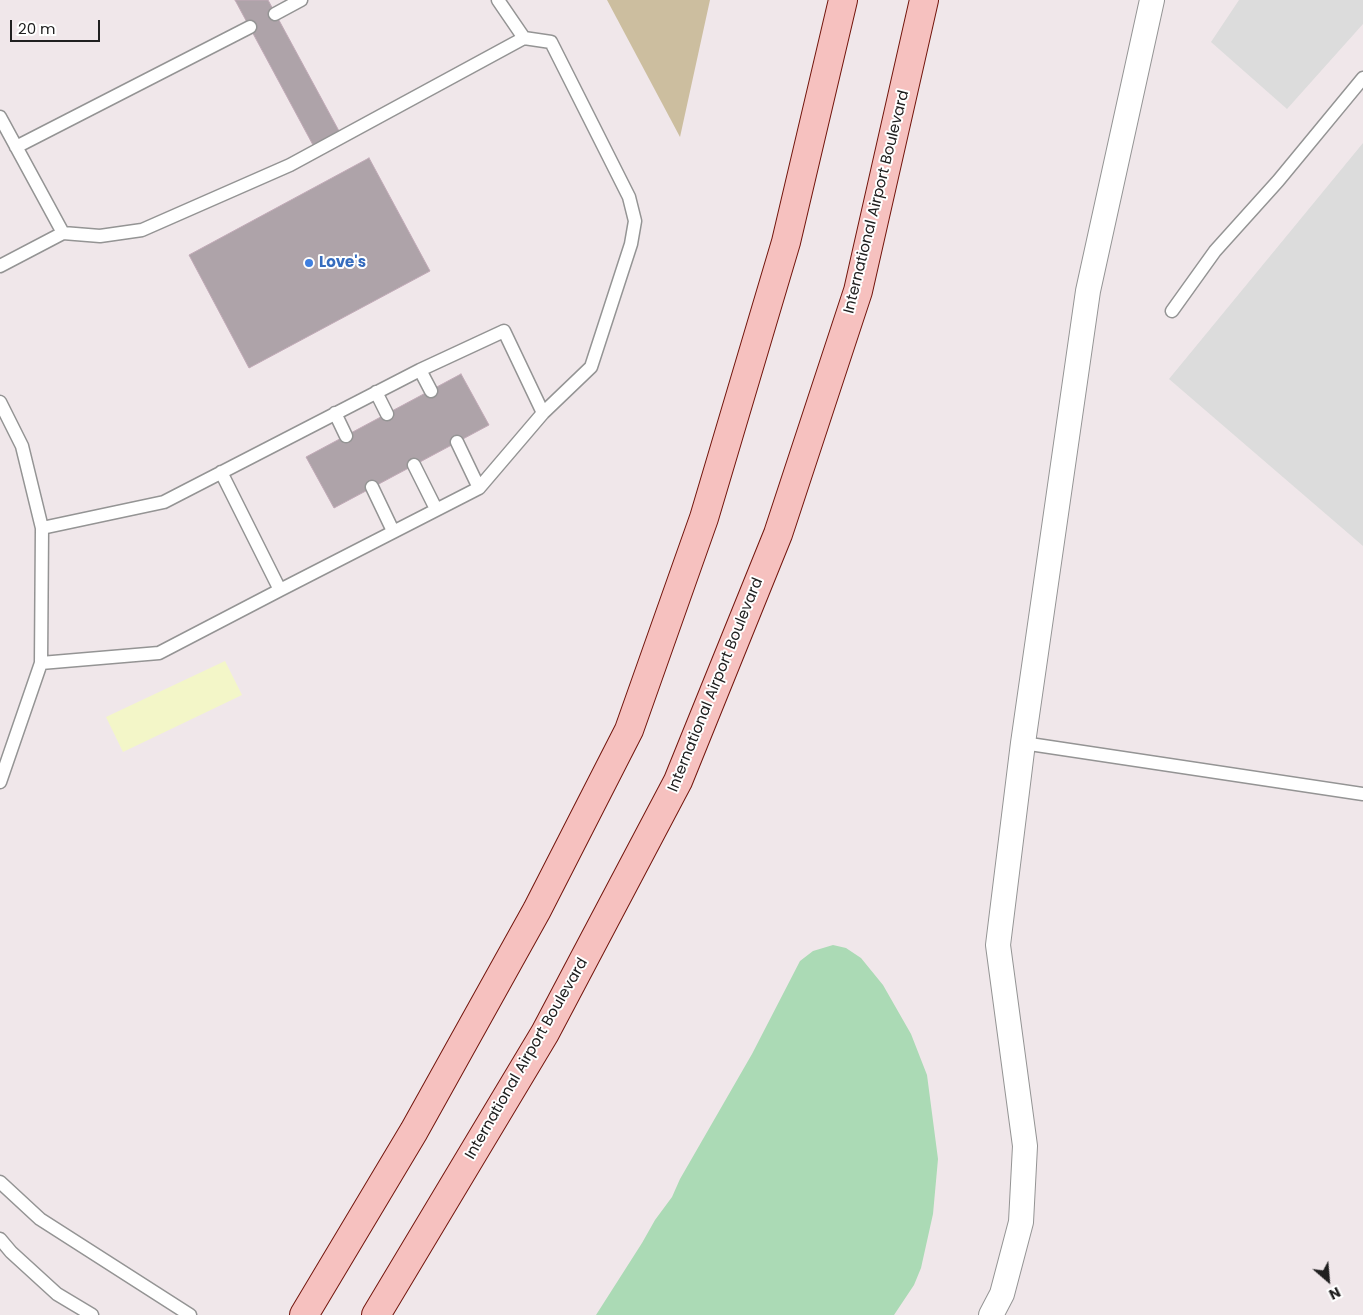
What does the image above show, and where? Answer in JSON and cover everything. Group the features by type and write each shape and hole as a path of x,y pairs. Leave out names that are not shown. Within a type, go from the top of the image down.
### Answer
{"main road":[{"path":"304,1315 414,1131 537,910 629,730 704,518 783,251 843,0"},
{"name":"International Airport Boulevard","path":"376,1315 545,1033 678,780 778,534 858,291 924,0"}],"street":[{"path":"991,1315 1002,1294 1021,1222 1025,1146 998,945 1023,743 1088,290 1152,0"}],"lane":[{"path":"275,14 301,0"},
{"path":"498,0 524,38"},
{"path":"16,147 250,26"},
{"path":"0,266 63,233 100,236 142,230 290,165 524,38 552,42 629,197 635,221 631,244 591,367 543,413 479,488 159,653 41,663"},
{"path":"1172,312 1215,251 1278,182 1363,78"},
{"path":"0,117 63,233"},
{"path":"42,528 164,502 376,392 504,331 543,413"},
{"path":"420,370 431,391"},
{"path":"376,392 387,414"},
{"path":"0,402 22,446 42,528 41,663 0,782"},
{"path":"335,413 346,436"},
{"path":"457,442 479,488"},
{"path":"414,465 436,509"},
{"path":"221,472 280,590"},
{"path":"372,487 394,531"},
{"path":"1023,743 1363,794"},
{"path":"0,1182 40,1219 190,1315"},
{"path":"0,1238 11,1252 58,1294 92,1315"}],"shaded area":[{"path":"607,0 710,0 680,137"},
{"path":"1239,0 1363,0 1363,24 1287,109 1211,42"},
{"path":"1363,143 1363,546 1169,379"},
{"path":"225,661 242,695 123,752 106,717"},
{"path":"833,945 846,948 861,958 883,985 911,1034 927,1075 938,1159 933,1214 921,1268 914,1285 894,1315 596,1315 655,1220 672,1197 680,1179 752,1054 800,961 813,951"}],"building":[{"path":"235,0 268,0 339,131 313,145"},
{"name":"Love's","path":"369,158 430,271 249,368 189,255"},
{"path":"461,374 489,425 334,508 306,457"}],"place":[{"name":"Love's","path":"309,263"}]}
